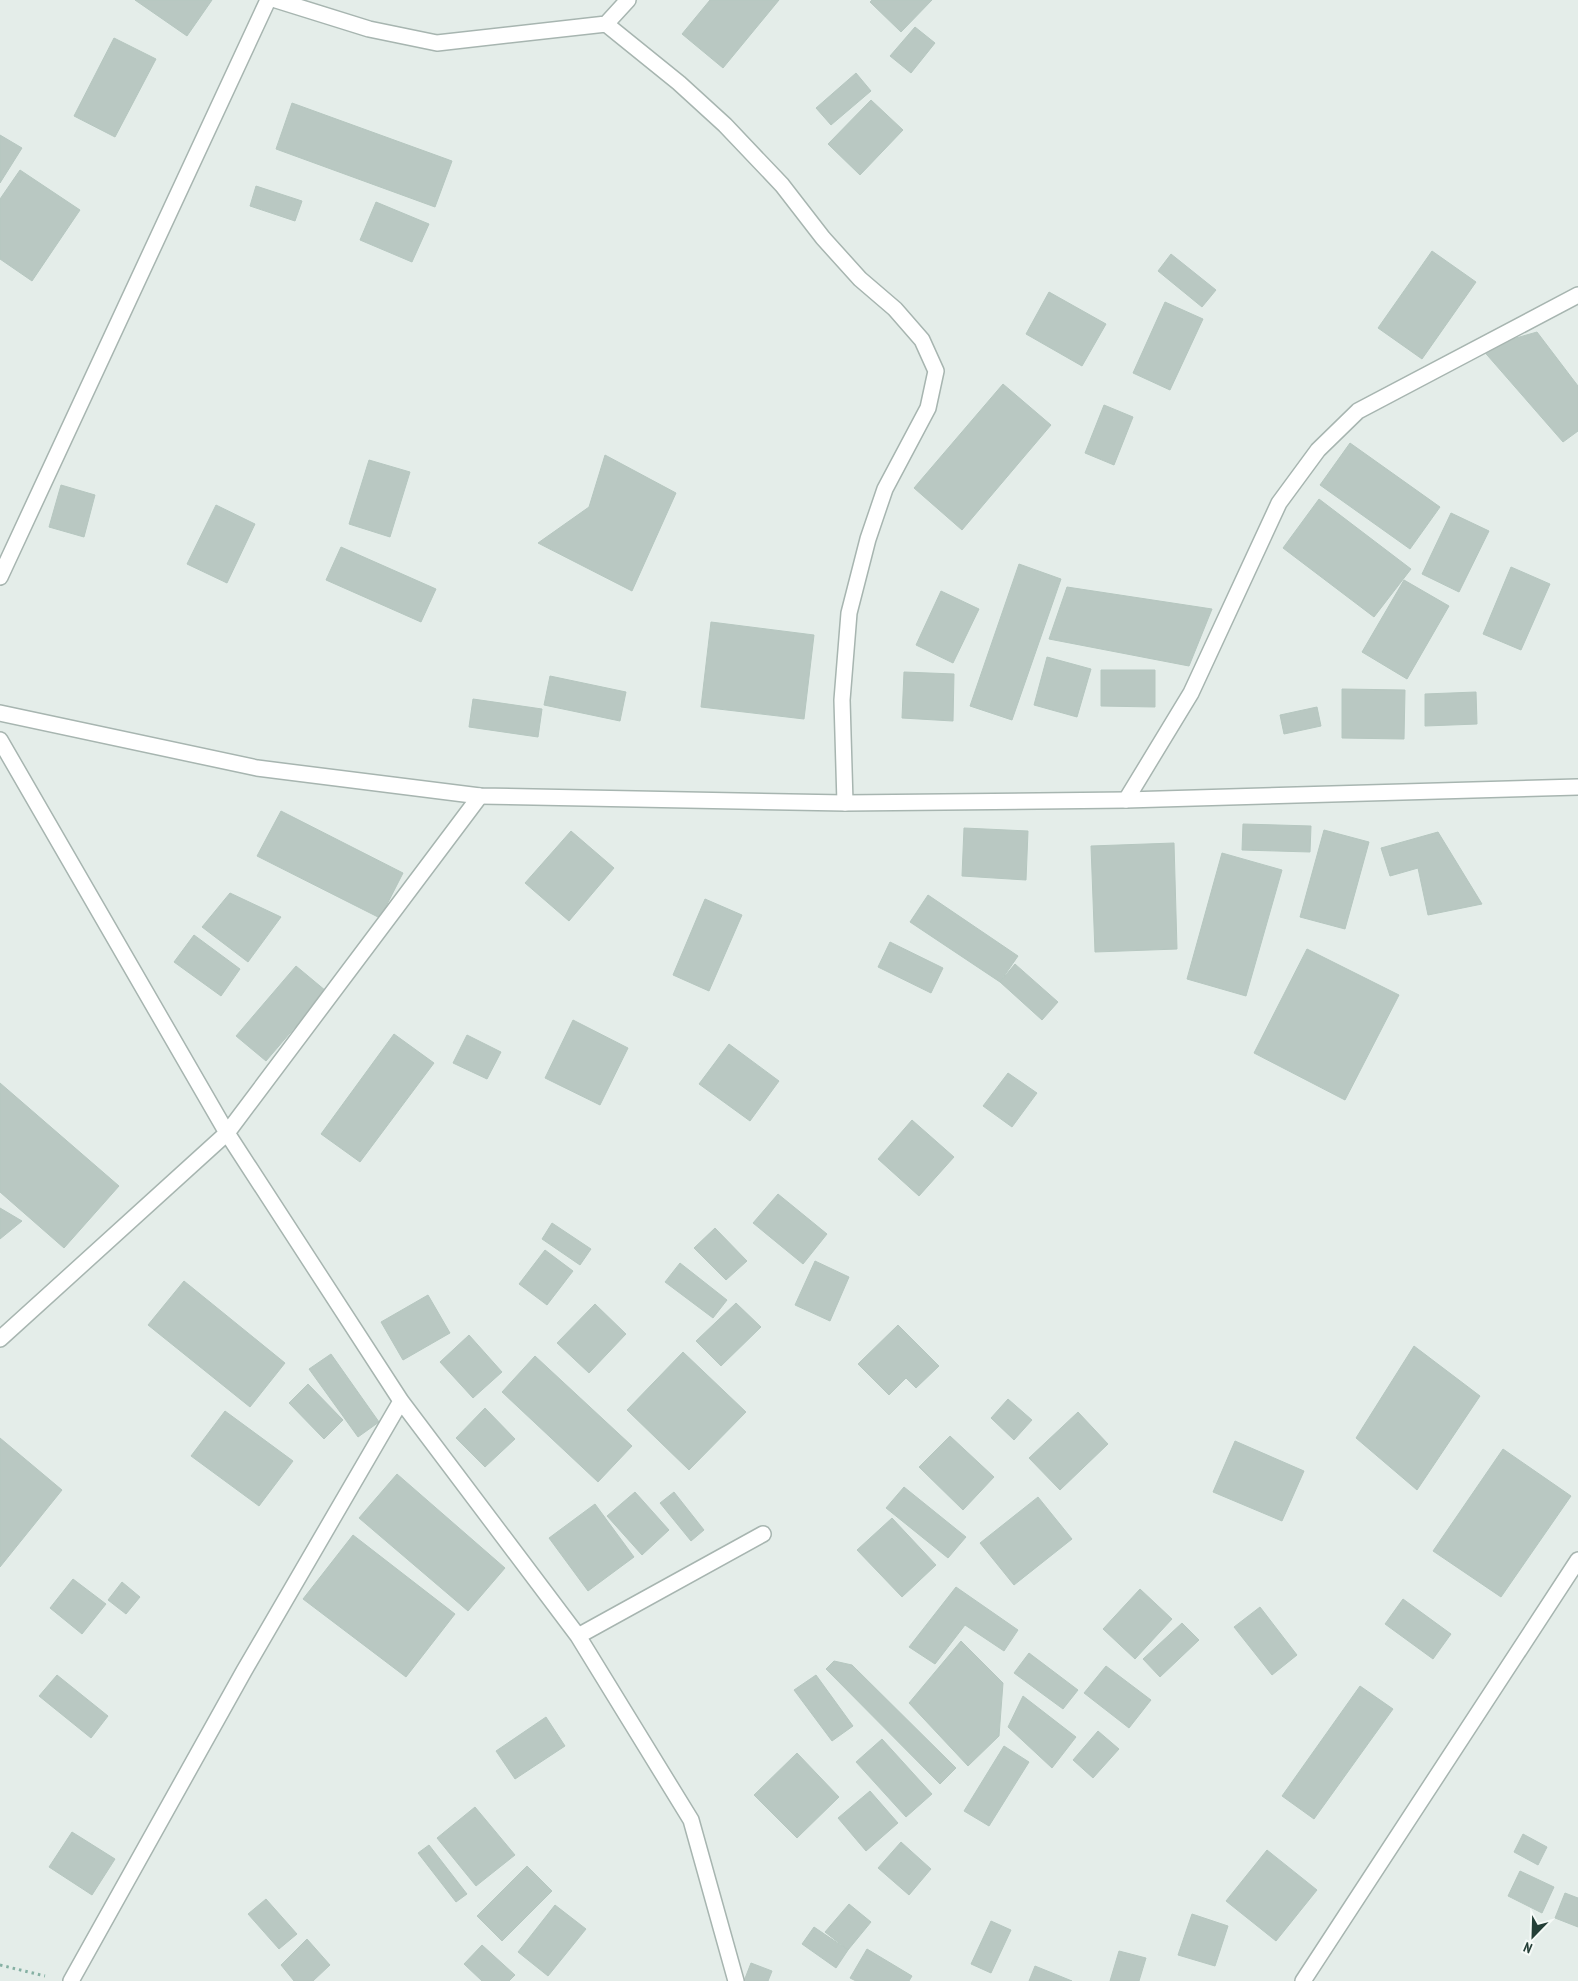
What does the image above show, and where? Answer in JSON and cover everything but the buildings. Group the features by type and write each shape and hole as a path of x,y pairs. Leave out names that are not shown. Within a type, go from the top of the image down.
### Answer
{"street":[{"path":"0,577 268,0"},
{"path":"276,0 368,30 437,42 606,24 628,0"},
{"path":"606,24 679,83 725,124 782,184 823,238 860,279 900,315 922,340 936,371 928,408 885,489 868,539 849,613 842,700 845,803"},
{"path":"1126,800 1191,693 1280,503 1318,450 1358,411 1578,295"},
{"path":"0,713 257,768 480,796 845,803 1126,800 1578,788"},
{"path":"0,740 227,1133 401,1401 578,1636 691,1820 736,1981"},
{"path":"0,1339 227,1133 480,796"},
{"path":"72,1981 244,1671 401,1401"},
{"path":"578,1636 764,1534"},
{"path":"1303,1981 1578,1560"}],"path":[{"path":"0,1965 46,1976"}]}
